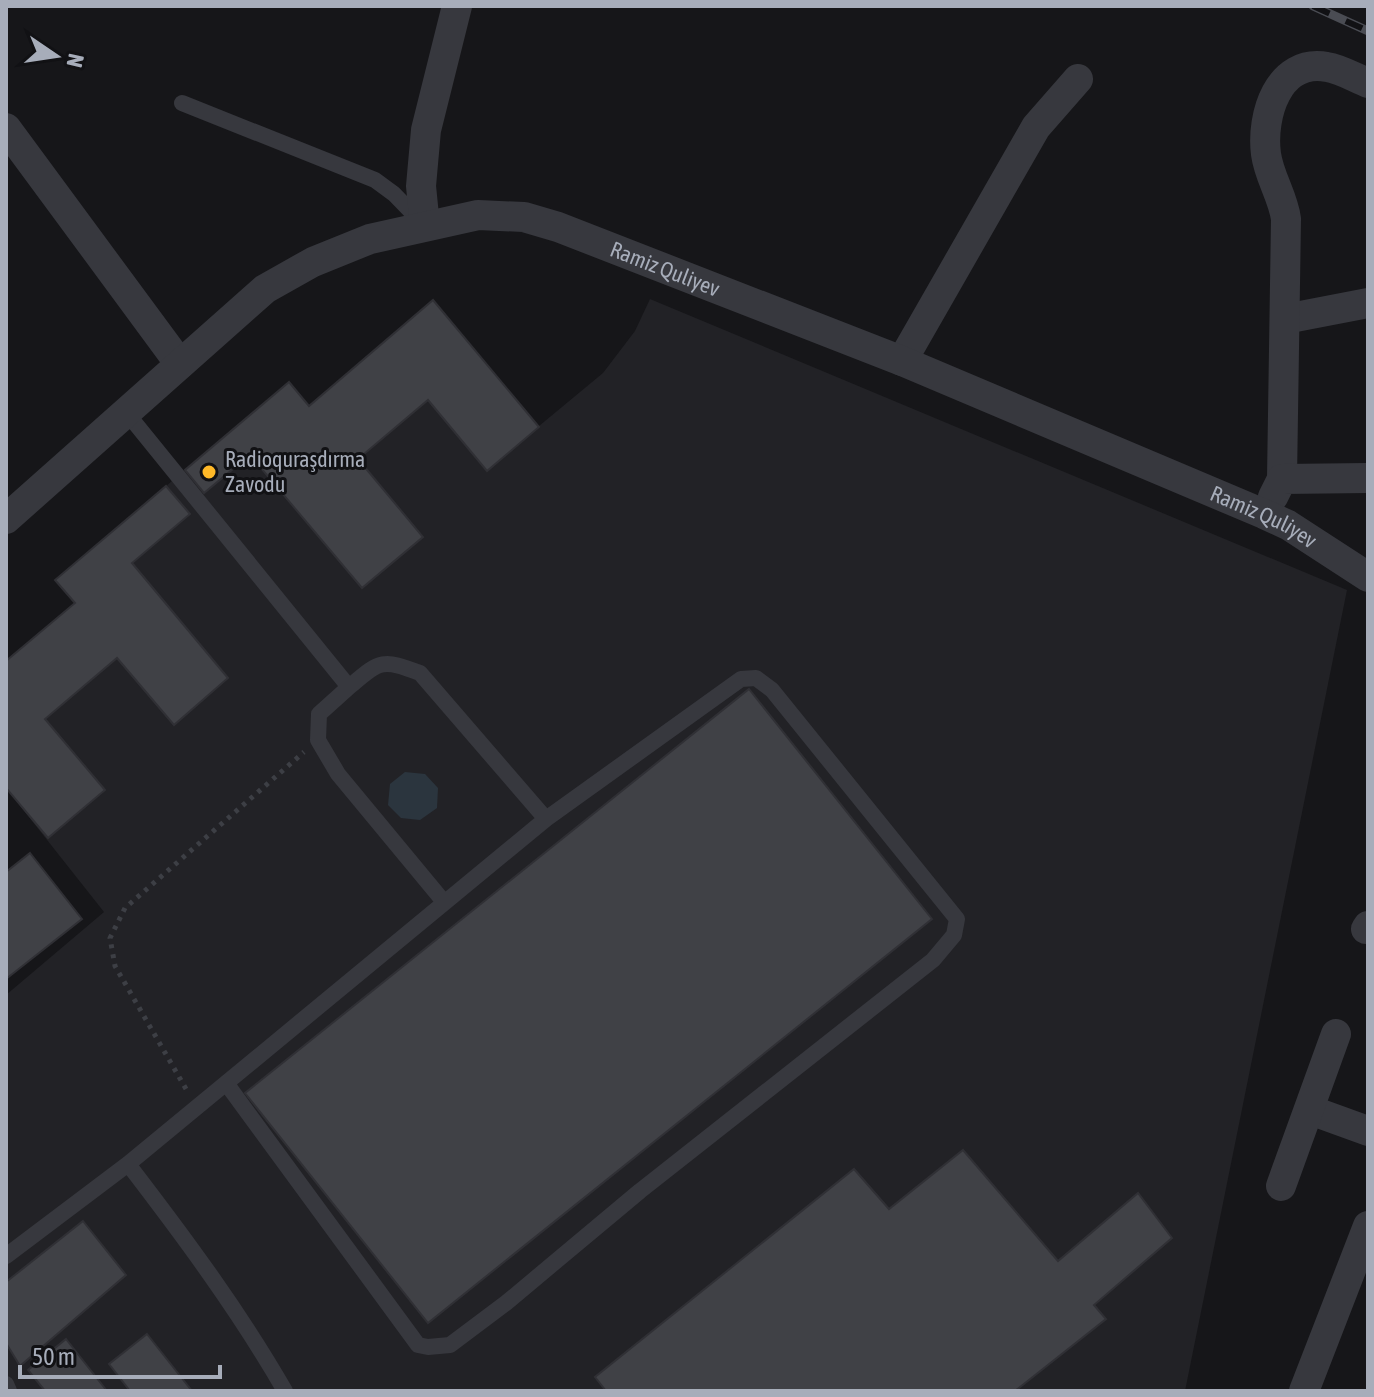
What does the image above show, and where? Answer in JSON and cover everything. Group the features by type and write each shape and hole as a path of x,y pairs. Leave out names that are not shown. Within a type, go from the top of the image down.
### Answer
{"street":[{"path":"425,226 421,186 426,130 457,6"},
{"path":"1264,514 1282,479 1285,319 1286,219 1284,201 1266,155 1266,122 1270,103 1286,79 1305,68 1327,67 1368,83"},
{"path":"902,361 1036,127 1078,79"},
{"path":"6,128 180,364"},
{"name":"Ramiz Quliyev","path":"6,519 265,289 313,262 370,239 478,215 524,217 558,227 902,361 1288,525 1368,577"},
{"path":"1285,319 1368,303"},
{"path":"1282,479 1368,478"},
{"path":"1281,1186 1336,1034"},
{"path":"1310,1110 1368,1131"},
{"path":"1304,1391 1368,1226"}],"lane":[{"path":"182,103 375,180 394,194 425,226"},
{"path":"126,412 349,687"},
{"path":"444,902 338,774 318,740 319,714 375,665 393,663 420,673 546,819"},
{"path":"6,1256 128,1164 444,902 546,819 741,679 756,678 772,690 957,919 954,935 933,960 450,1345 418,1345 226,1083"},
{"path":"128,1164 197,1253 256,1341 285,1391"},
{"path":"6,1384 9,1391"}],"path":[{"path":"196,1108 115,966 110,938 125,908 318,740"}],"shaded area":[{"path":"650,299 1347,590 1185,1391 6,1391 6,995 104,912 6,788 6,661 75,603 55,580 289,382 309,406 433,300 539,426 603,373 635,331"},
{"path":"405,772 425,774 438,788 437,808 420,820 401,818 388,805 390,784"}],"building":[{"path":"433,300 539,427 487,471 428,400 358,459 423,537 362,588 250,455 204,493 185,470 289,382 309,406"},
{"path":"166,486 190,514 132,563 228,678 174,725 117,658 45,719 105,790 48,838 6,788 6,661 75,603 55,580"},
{"path":"749,689 932,919 428,1323 245,1093"},
{"path":"30,853 82,919 6,979 6,872"},
{"path":"963,1150 1058,1261 1138,1193 1172,1238 1094,1305 1106,1319 1015,1391 606,1391 595,1377 854,1169 889,1209"},
{"path":"83,1221 126,1275 20,1366 6,1343 6,1282"},
{"path":"147,1334 192,1391 130,1391 109,1364"},
{"path":"66,1339 107,1391 45,1391 28,1370"}],"railway":[{"path":"1313,6 1368,31"}],"place":[{"name":"Radioquraşdırma Zavodu","path":"209,472"}]}
